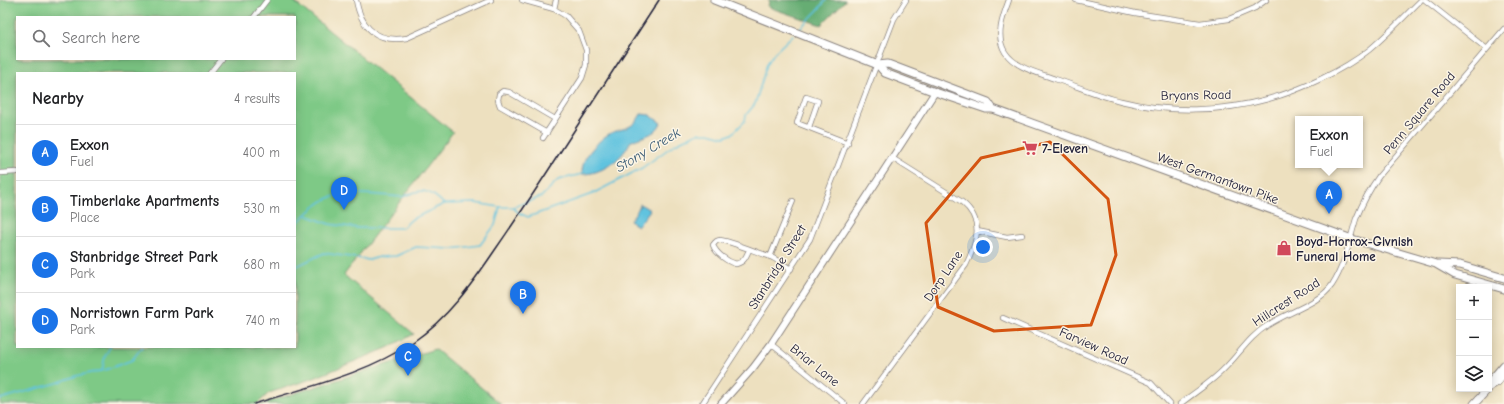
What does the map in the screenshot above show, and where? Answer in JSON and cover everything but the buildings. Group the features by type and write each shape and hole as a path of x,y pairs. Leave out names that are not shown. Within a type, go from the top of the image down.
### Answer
{"main road":[{"name":"West Germantown Pike","path":"714,0 724,2 783,28 878,65 888,64 988,102 993,109"},
{"name":"West Germantown Pike","path":"878,65 885,73 935,92 986,109 993,109 1352,239 1436,264 1455,274 1504,289"},
{"name":"West Germantown Pike","path":"1436,264 1460,265 1504,278"},
{"path":"1492,380 1504,365"},
{"path":"1492,385 1504,374"},
{"path":"1474,404 1485,392"}],"street":[{"path":"255,16 267,0"},
{"path":"356,1 360,18 368,28 379,36 400,39 407,38 491,0"},
{"path":"522,0 554,9 566,16 579,31 585,45 586,65 582,78 543,138"},
{"path":"554,9 556,0"},
{"name":"Stanbridge Street","path":"702,404 810,239 878,65 894,19 906,0"},
{"name":"Bryans Road","path":"1009,0 1001,24 1002,44 1006,53 1020,65 1122,101 1176,109 1202,109 1233,106 1270,99 1324,77 1348,64 1369,50 1421,0"},
{"path":"1076,0 1135,13 1200,23 1229,19 1255,8 1266,0"},
{"path":"1425,0 1487,49"},
{"name":"Penn Square Road","path":"1352,239 1356,221 1363,203 1379,176 1504,29"},
{"path":"211,72 220,60"},
{"path":"547,133 500,106 498,100 499,94 503,91 509,92 555,119"},
{"path":"721,404 753,368 771,344 935,92"},
{"path":"809,127 818,101 806,97 797,123 848,143"},
{"path":"892,158 962,202 970,209 977,231 1007,237 1022,235"},
{"path":"0,173 16,172"},
{"path":"770,256 793,200"},
{"name":"Dorp Lane","path":"863,404 966,265 976,240 977,231"},
{"name":"Hillcrest Road","path":"1180,404 1221,372 1250,339 1267,325 1322,295 1331,286 1340,271 1352,239"},
{"path":"749,250 745,259 741,263 736,264 718,254 713,245 719,240 725,240 749,250 770,256 791,269"},
{"name":"Farview Road","path":"1003,318 1151,383 1170,404"},
{"name":"Briar Lane","path":"771,344 845,404"}],"highlighted area":[{"path":"1050,142 1108,199 1116,255 1091,325 994,331 938,307 926,223 981,158"}],"green space":[{"path":"0,0 292,0 453,132 344,275 414,334 387,348 314,378 269,393 257,404 0,404"},
{"path":"769,0 846,0 821,25 768,7"},
{"path":"435,349 501,404 261,404"}],"water":[{"path":"641,114 650,115 661,123 658,128 648,135 630,142 622,154 610,165 596,172 582,174 585,159 596,144 611,133 632,125"},
{"path":"640,204 650,210 638,226 630,221"}],"waterway":[{"name":"Stony Creek","path":"797,31 826,0"},
{"name":"Stony Creek","path":"296,224 312,209 327,199 349,194 403,197 421,191 430,193 444,204 475,203 500,207 512,207 519,213 528,217 592,194 642,168 675,144 698,133 709,133 724,137 732,134 745,121 746,115 755,104 767,64 774,53 793,35"},
{"name":"Stony Creek","path":"513,207 541,197 558,180 582,174"},
{"name":"Stony Creek","path":"306,215 329,224 358,228 402,228 412,219 444,204"},
{"name":"Stony Creek","path":"296,267 324,253 369,260 379,257 396,256 416,247 452,249 480,245 495,225 500,207"},
{"name":"Stony Creek","path":"102,371 105,356 109,348"},
{"name":"Stony Creek","path":"0,399 76,376 105,370 132,360 141,348"}],"railway":[{"path":"254,404 336,379 376,363 395,353 426,333 458,300 486,263 659,0"}],"place":[{"name":"7-Eleven","path":"1030,148"},
{"name":"Norristown Farm Park","path":"344,210"},
{"name":"Exxon","path":"1329,214"},
{"name":"Boyd-Horrox-Givnish Funeral Home","path":"1284,248"},
{"name":"Timberlake Apartments","path":"523,314"},
{"name":"Stanbridge Street Park","path":"408,376"}]}
